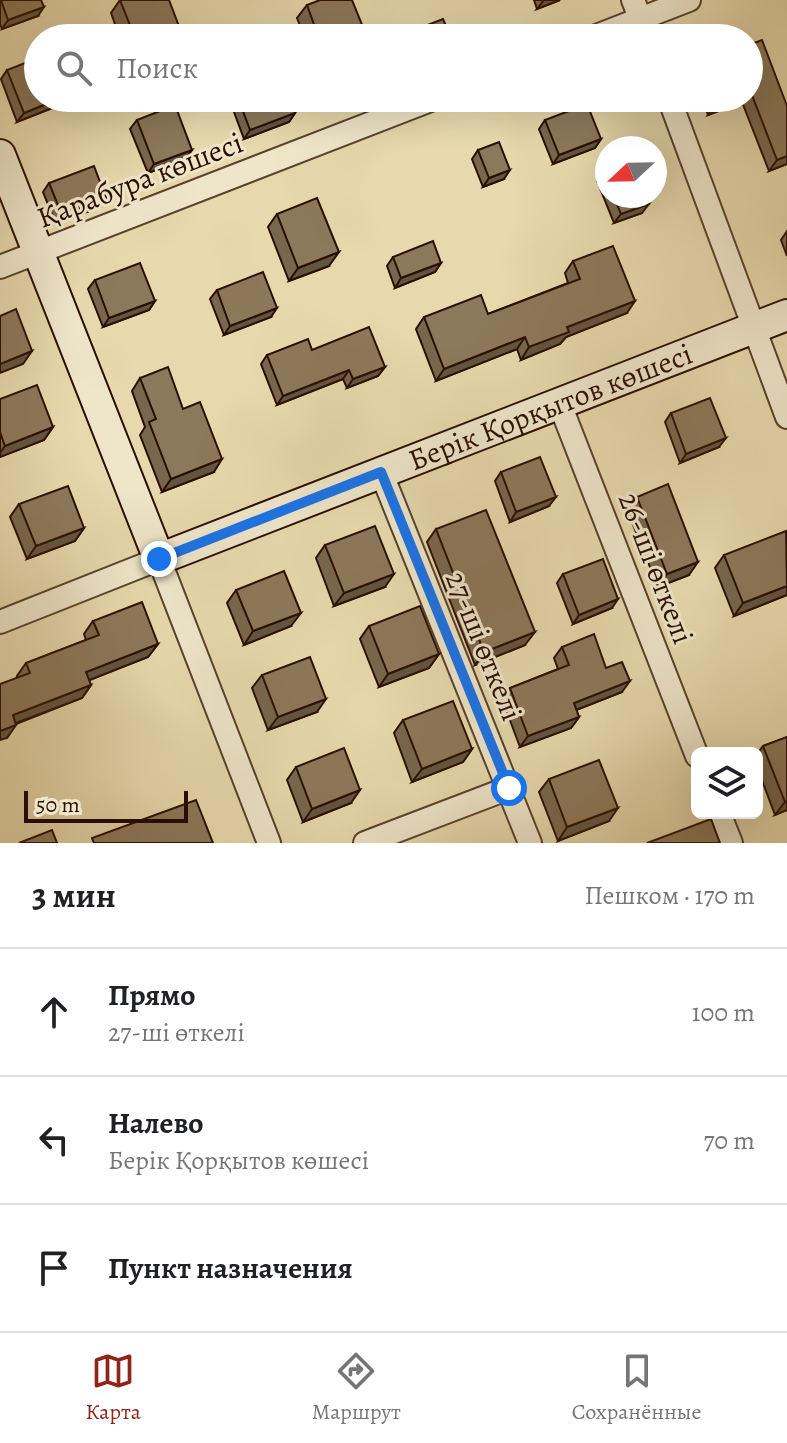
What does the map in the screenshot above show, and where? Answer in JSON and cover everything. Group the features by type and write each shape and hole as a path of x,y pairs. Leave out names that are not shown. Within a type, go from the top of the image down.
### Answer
{"street":[{"path":"640,19 689,0"},
{"name":"Қарабура көшесі","path":"0,267 400,112"},
{"path":"674,112 787,417"},
{"path":"0,155 269,843"},
{"name":"Берік Қорқытов көшесі","path":"0,622 787,315"},
{"name":"26-ші өткелі","path":"559,402 693,747"},
{"name":"27-ші өткелі","path":"381,472 530,843"},
{"path":"365,843 509,788"},
{"path":"721,819 731,843"}],"building":[{"path":"1,0 41,0 44,7 8,20"},
{"path":"120,0 169,0 178,24 129,24"},
{"path":"320,0 352,0 362,24 314,24 307,5"},
{"path":"763,43 787,106 787,156 777,160 758,112 763,112"},
{"path":"24,63 24,112 26,112 24,113 7,70"},
{"path":"157,112 178,112 192,150 154,164 137,120"},
{"path":"243,112 295,112 295,113 250,130"},
{"path":"566,112 590,112 600,136 595,136 595,141 559,155 545,120"},
{"path":"499,142 510,170 489,178 478,150"},
{"path":"94,166 106,198 62,215 49,183"},
{"path":"317,198 339,252 298,268 277,214"},
{"path":"618,208 638,208 621,214"},
{"path":"433,241 441,263 401,278 393,257"},
{"path":"613,246 635,301 567,327 569,332 529,347 525,337 444,369 424,317 481,295 488,314 580,279 573,261"},
{"path":"140,263 155,301 109,318 95,280"},
{"path":"263,272 277,308 230,326 217,290"},
{"path":"16,309 32,351 0,364 0,316"},
{"path":"369,327 385,367 353,379 349,370 283,396 267,355 308,339 312,350"},
{"path":"168,367 183,409 200,402 222,459 171,479 149,422 156,419 140,378"},
{"path":"37,385 53,427 5,446 0,432 0,399"},
{"path":"710,398 726,438 686,454 671,413"},
{"path":"540,457 556,497 516,512 501,472"},
{"path":"668,484 698,562 667,574 637,497"},
{"path":"68,486 84,528 36,546 19,504"},
{"path":"486,510 535,632 484,652 436,529"},
{"path":"375,526 394,574 344,593 325,545"},
{"path":"786,531 787,586 743,603 724,555"},
{"path":"603,559 618,599 579,615 563,574"},
{"path":"284,571 301,613 253,631 236,590"},
{"path":"142,602 158,644 86,672 91,685 13,715 16,725 0,731 0,684 30,673 26,663 99,635 93,621"},
{"path":"420,606 439,654 388,674 369,626"},
{"path":"594,634 606,668 622,662 630,681 574,703 579,717 528,736 510,688 569,665 562,647"},
{"path":"310,657 326,699 278,717 262,675"},
{"path":"453,701 472,749 422,769 403,720"},
{"path":"787,737 787,801 785,802 763,746"},
{"path":"344,748 360,790 312,809 296,767"},
{"path":"599,760 618,808 567,827 549,779"},
{"path":"196,800 213,843 94,843 92,838"},
{"path":"711,819 720,843 647,843"},
{"path":"52,830 57,843 19,843"}],"route":[{"path":"159,559 381,472 509,788"}]}
